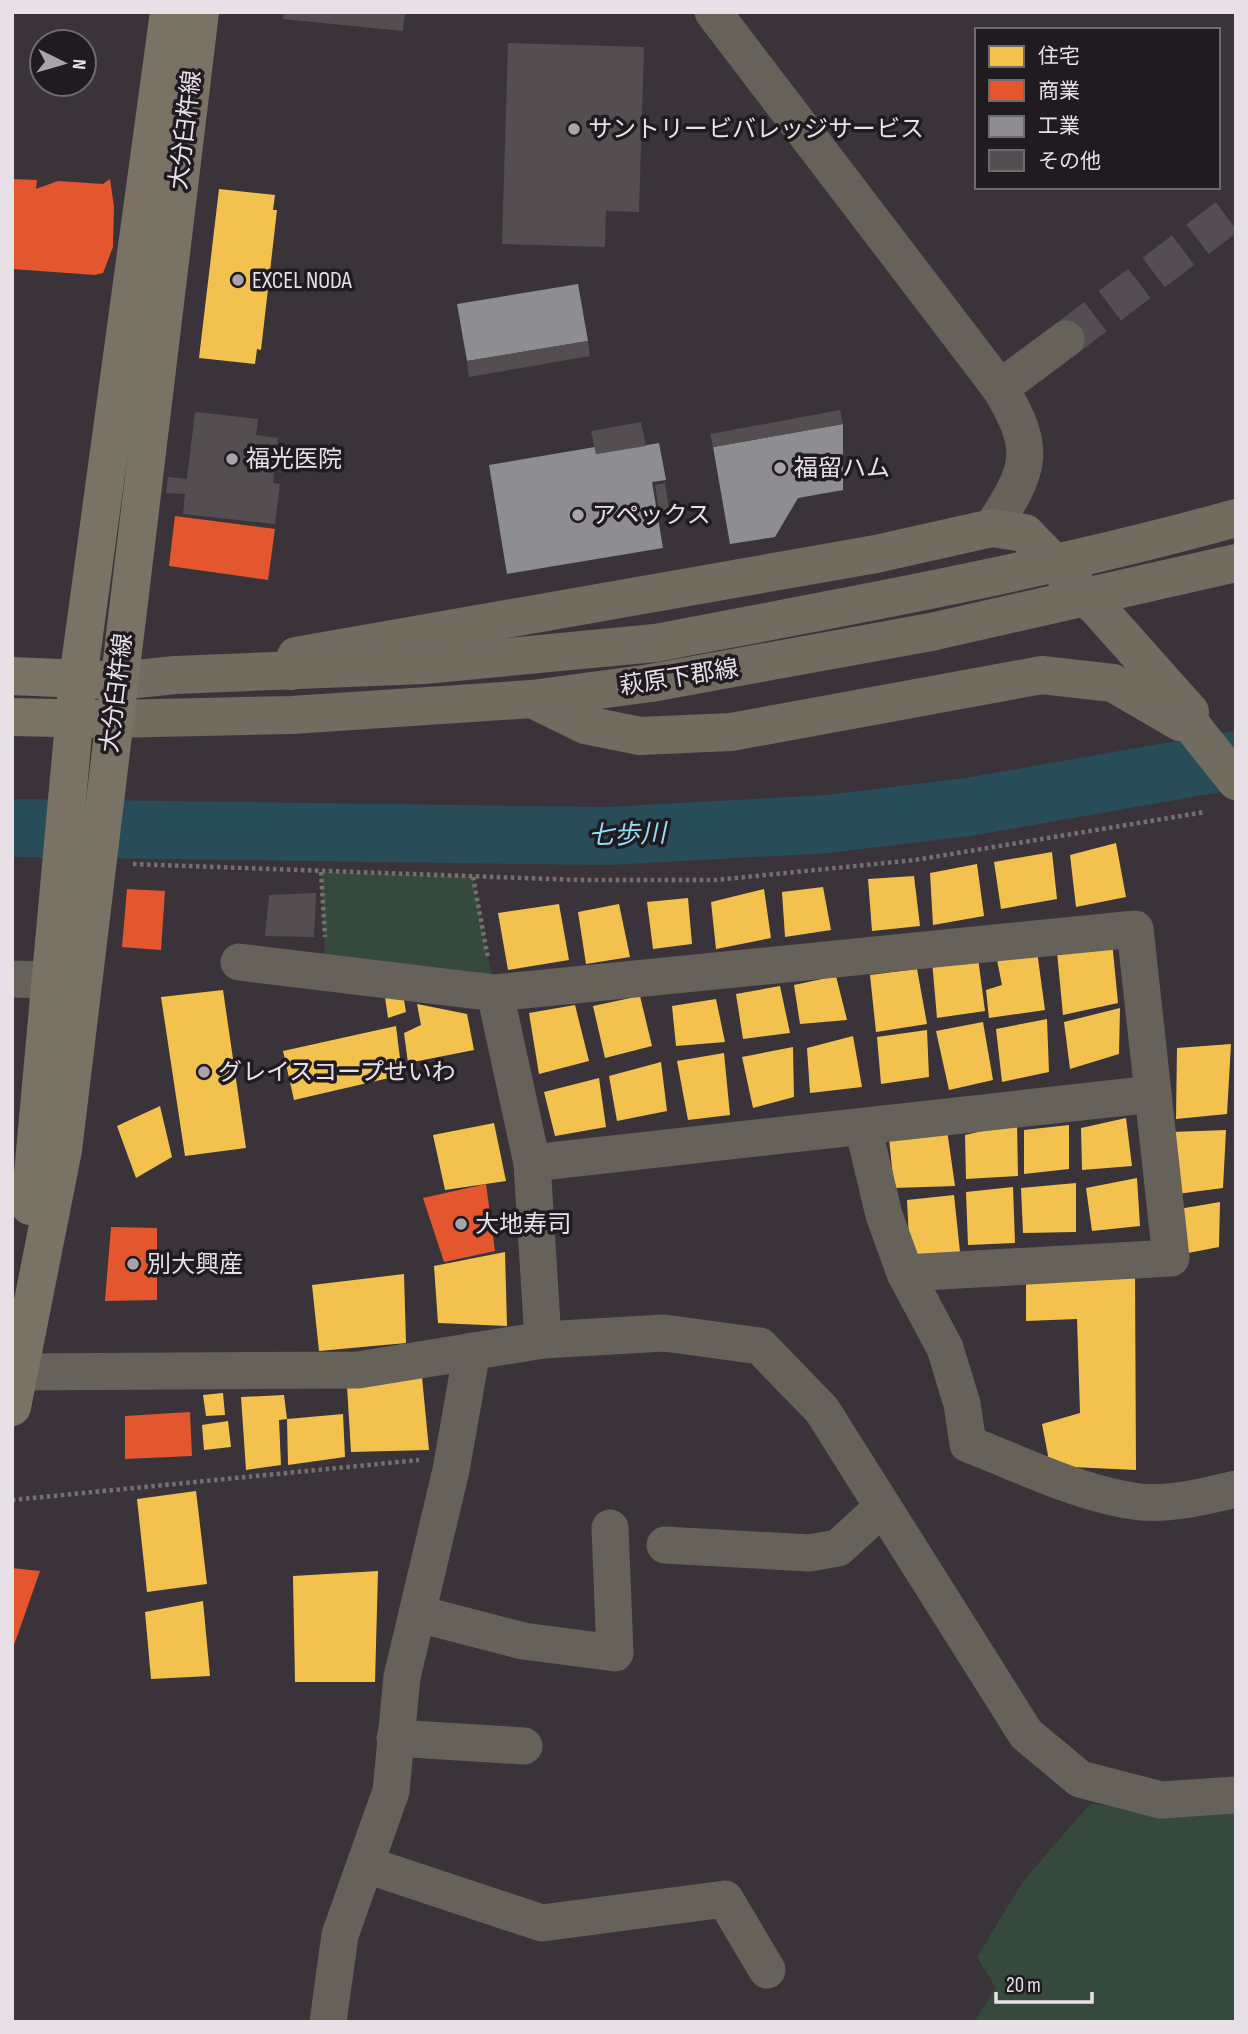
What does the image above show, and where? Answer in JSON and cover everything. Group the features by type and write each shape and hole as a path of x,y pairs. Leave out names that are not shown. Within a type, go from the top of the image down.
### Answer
{"main road":[{"name":"大分臼杵線","path":"94,719 78,679 169,12"},
{"name":"大分臼杵線","path":"15,1384 63,1150 93,864 87,784 94,719 117,681 200,12"},
{"name":"萩原下郡線","path":"117,681 175,675 424,665 656,643 1108,553 1236,518"},
{"path":"291,671 296,656 863,557 992,528 1025,533 1190,712 1180,723 1113,682 1042,676 718,733 640,736 584,725 532,699"},
{"name":"萩原下郡線","path":"94,719 292,715 532,699 651,683 931,632 1236,563"},
{"path":"12,676 117,681"},
{"path":"12,717 94,719"},
{"path":"1185,717 1236,780"},
{"name":"大分臼杵線","path":"15,1384 50,980 93,864"}],"street":[{"path":"713,12 880,235 1000,388 1023,433 1026,459 1020,485 992,528"},
{"path":"1000,388 1066,339"},
{"path":"239,962 495,993 1135,929 1171,1258 905,1273"},
{"path":"12,979 50,980"},
{"path":"495,993 532,1163 543,1340"},
{"path":"532,1163 1153,1094"},
{"path":"863,1127 884,1215 905,1273 945,1348 962,1404 968,1444 1095,1492 1142,1502 1203,1497 1236,1489"},
{"path":"15,1384 358,1370 543,1340 664,1333 760,1346 822,1410 1027,1734 1080,1779 1161,1800 1236,1795"},
{"path":"328,2022 340,1935 367,1866 391,1791 402,1677 419,1614 454,1456 472,1351"},
{"path":"665,1545 809,1553 838,1548 883,1507"},
{"path":"419,1614 523,1640 615,1653 610,1528"},
{"path":"395,1738 524,1746"},
{"path":"367,1866 542,1923 725,1899 767,1970"}],"path":[{"path":"93,864 472,877 716,880 915,860 1205,812"},
{"path":"321,872 326,973"},
{"path":"472,877 495,993"},
{"path":"12,1500 454,1456"}],"green space":[{"path":"321,872 473,877 495,993 326,973"},
{"path":"1090,1804 1208,1815 1236,1811 1236,2022 974,2022 996,1988 977,1957 1024,1880"}],"building: 住宅":[{"name":"EXCEL NODA","path":"219,189 275,195 273,210 277,210 261,350 257,349 255,364 199,358"},
{"path":"1116,843 1126,897 1076,907 1070,855"},
{"path":"1052,852 1057,899 1001,909 994,862"},
{"path":"977,864 984,916 933,925 930,873"},
{"path":"914,876 920,926 872,931 868,879"},
{"path":"823,887 831,930 785,937 782,892"},
{"path":"764,889 771,938 716,949 711,902"},
{"path":"688,898 692,944 653,949 647,902"},
{"path":"559,904 569,960 508,970 498,913"},
{"path":"619,904 630,957 586,964 578,912"},
{"path":"1112,941 1118,1003 1063,1015 1057,952"},
{"path":"1037,951 1045,1010 989,1018 986,990 1002,985 997,960"},
{"path":"978,958 985,1011 937,1018 932,961"},
{"path":"917,969 927,1024 876,1032 870,975"},
{"path":"836,976 847,1020 800,1024 794,985"},
{"path":"780,986 790,1033 743,1039 736,994"},
{"name":"グレイスコープせいわ","path":"223,990 246,1148 185,1156 161,997"},
{"path":"403,994 406,1012 388,1018 385,997"},
{"path":"640,996 652,1046 605,1058 593,1006"},
{"path":"716,999 725,1042 676,1046 672,1006"},
{"path":"417,1004 467,1014 474,1050 408,1063 404,1033 421,1025"},
{"path":"575,1005 589,1061 539,1074 529,1013"},
{"path":"1120,1008 1119,1054 1070,1069 1064,1022"},
{"path":"1047,1019 1049,1072 1002,1082 996,1029"},
{"path":"983,1022 993,1080 949,1090 936,1031"},
{"path":"396,1026 402,1075 294,1100 283,1051"},
{"path":"927,1030 929,1077 881,1084 877,1037"},
{"path":"853,1036 862,1087 810,1093 807,1048"},
{"path":"1231,1044 1227,1114 1176,1119 1177,1048"},
{"path":"793,1047 794,1097 753,1108 742,1057"},
{"path":"724,1053 730,1115 688,1120 677,1061"},
{"path":"661,1062 667,1111 617,1121 609,1076"},
{"path":"599,1078 606,1127 555,1136 544,1092"},
{"path":"160,1106 172,1157 136,1178 117,1126"},
{"path":"1126,1118 1132,1166 1082,1170 1081,1128"},
{"path":"494,1123 506,1181 445,1190 433,1135"},
{"path":"1017,1123 1018,1176 966,1179 965,1135"},
{"path":"1069,1125 1069,1169 1024,1174 1024,1130"},
{"path":"947,1130 955,1186 894,1188 889,1138"},
{"path":"1226,1130 1223,1188 1177,1194 1171,1132"},
{"path":"1137,1178 1140,1226 1092,1231 1086,1188"},
{"path":"1076,1183 1076,1232 1023,1233 1021,1188"},
{"path":"1013,1187 1015,1243 968,1245 966,1192"},
{"path":"954,1195 960,1252 910,1260 907,1200"},
{"path":"1220,1202 1219,1247 1183,1254 1179,1209"},
{"path":"505,1252 507,1326 438,1323 434,1266"},
{"path":"404,1274 406,1343 319,1351 312,1285"},
{"path":"1135,1274 1136,1470 1050,1466 1042,1424 1080,1413 1077,1319 1026,1321 1026,1282"},
{"path":"422,1377 429,1450 351,1452 347,1386"},
{"path":"223,1393 225,1415 206,1416 203,1395"},
{"path":"284,1395 287,1419 279,1420 281,1465 246,1470 241,1397"},
{"path":"343,1414 345,1457 288,1465 287,1419"},
{"path":"228,1421 231,1447 204,1450 202,1425"},
{"path":"196,1491 207,1584 147,1592 137,1499"},
{"path":"378,1571 375,1682 295,1682 293,1576"},
{"path":"203,1601 210,1676 151,1679 145,1612"}],"building: 商業":[{"path":"12,179 37,180 36,189 58,181 103,184 110,179 114,207 113,247 103,273 95,275 12,269"},
{"path":"175,516 275,529 268,580 169,566"},
{"path":"127,889 165,891 161,950 122,947"},
{"name":"大地寿司","path":"486,1184 495,1251 444,1262 423,1198"},
{"name":"別大興産","path":"111,1227 157,1228 157,1300 105,1301"},
{"path":"190,1412 192,1456 125,1459 125,1416"},
{"path":"12,1568 40,1571 13,1648 12,1648"}],"building: 工業":[{"path":"578,284 588,341 467,361 457,304"},
{"name":"福留ハム","path":"843,424 843,490 798,498 775,537 730,544 713,447"},
{"name":"アペックス","path":"659,443 666,480 652,482 663,548 507,574 489,465 595,447 596,454"}],"building: その他":[{"path":"284,12 405,12 403,31 283,19"},
{"name":"サントリービバレッジサービス","path":"508,43 644,47 639,212 606,211 605,247 502,244"},
{"path":"588,341 590,356 469,377 467,361"},
{"path":"840,410 843,424 713,447 710,434"},
{"name":"福光医院","path":"195,412 258,419 256,435 278,438 273,483 280,484 275,524 183,514 185,494 166,493 168,477 187,479"},
{"path":"641,422 646,446 596,454 591,431"},
{"path":"665,483 669,509 659,511 655,485"},
{"path":"316,893 314,937 265,936 269,895"}],"waterway":[{"name":"七歩川","path":"12,828 607,836 828,824 968,807 1236,760"}],"tunnel":[{"path":"1066,339 1236,210"}],"place":[{"name":"サントリービバレッジサービス","path":"574,129"},
{"name":"EXCEL NODA","path":"238,280"},
{"name":"福光医院","path":"232,459"},
{"name":"福留ハム","path":"780,468"},
{"name":"アペックス","path":"578,515"},
{"name":"グレイスコープせいわ","path":"204,1072"},
{"name":"大地寿司","path":"461,1224"},
{"name":"別大興産","path":"133,1264"}]}
